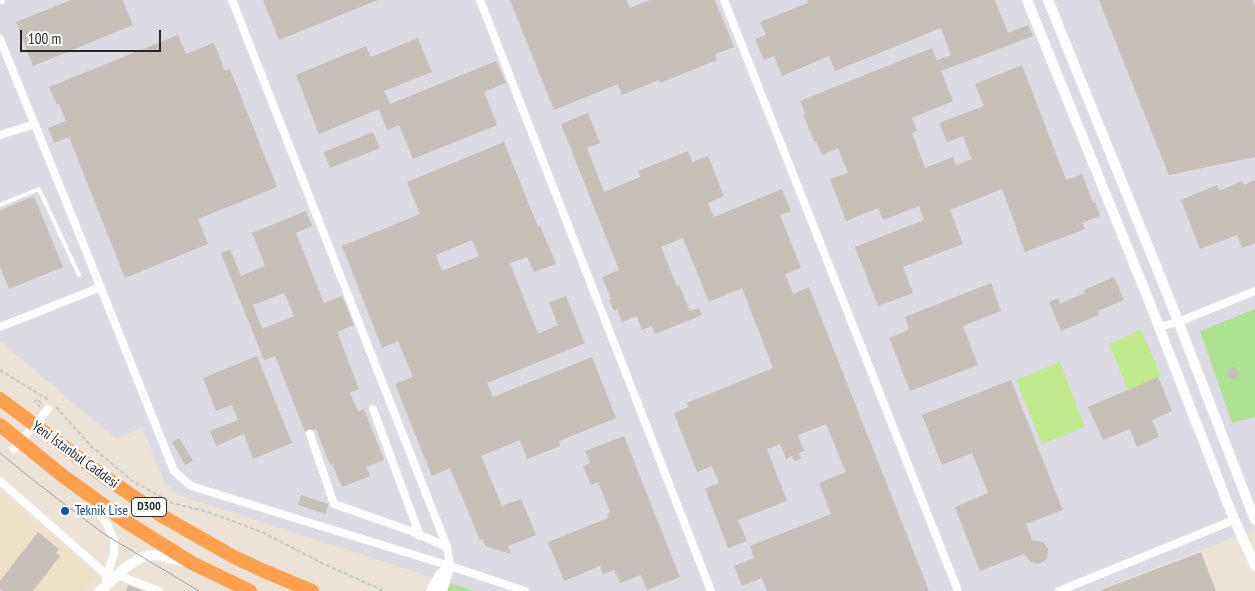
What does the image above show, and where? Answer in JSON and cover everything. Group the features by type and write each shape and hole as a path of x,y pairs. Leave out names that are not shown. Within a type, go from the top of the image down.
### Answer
{"highway":[{"name":"Yeni İstanbul Caddesi","path":"0,399 102,476 162,516 234,557 312,591"},
{"name":"Yeni İstanbul Caddesi","path":"0,424 87,495 134,528 192,563 250,591"}],"street":[{"path":"232,0 447,546 450,566 442,591"},
{"path":"480,0 711,591"},
{"path":"724,0 958,591"},
{"path":"1027,0 1160,328 1234,520 1255,566"},
{"path":"1048,0 1178,322 1255,520"},
{"path":"0,39 174,471 191,486 525,591"},
{"path":"0,135 35,124"},
{"path":"2,324 101,287"},
{"path":"1160,328 1255,291"},
{"path":"14,449 48,409"},
{"path":"373,410 420,536"},
{"path":"310,434 334,504 447,546"},
{"path":"0,481 112,575 159,591"},
{"path":"87,495 108,526 114,540 112,575"},
{"path":"1059,591 1234,520"},
{"path":"101,589 112,575 142,557 156,555 192,563"},
{"path":"431,591 440,575 450,566"}],"lane":[{"path":"0,205 40,189 79,275"}],"shaded area":[{"path":"0,0 1255,0 1255,529 1096,591 473,591 185,497 172,490 164,481 142,428 116,439 0,341"},
{"path":"0,492 98,575 85,591 0,591"}],"green space":[{"path":"1255,309 1255,417 1232,423 1200,331"},
{"path":"1141,330 1161,376 1128,390 1109,344"},
{"path":"1060,362 1085,427 1042,444 1016,380"},
{"path":"450,583 473,591 447,591"}],"building":[{"path":"71,0 123,0 133,25 33,66 16,22"},
{"path":"263,0 378,0 279,40"},
{"path":"510,0 626,0 630,8 650,0 715,0 734,47 715,54 717,60 660,83 659,80 622,95 618,84 554,110"},
{"path":"807,0 995,0 1008,33 1028,25 1033,36 941,71 953,101 912,118 917,131 912,133 925,168 953,157 956,165 972,159 963,136 947,142 939,123 984,106 975,84 1022,65 1066,180 1082,174 1100,216 1082,223 1085,229 1025,252 1002,189 950,210 963,244 903,267 913,293 878,306 855,247 924,220 919,206 883,220 878,208 846,221 830,179 848,173 838,148 822,155 816,141 814,142 800,101 932,48 937,60 951,55 941,28 835,71 829,56 782,76 774,56 764,60 755,39 766,35 760,22 808,3"},
{"path":"1099,0 1252,0 1255,6 1255,157 1169,175"},
{"path":"178,35 186,54 214,43 225,71 230,69 277,187 198,219 208,244 125,278 69,137 54,143 48,128 66,121 49,87"},
{"path":"418,38 432,72 384,91 390,104 496,61 506,83 484,92 497,125 413,159 399,125 387,130 379,109 319,134 296,75 366,46 371,57"},
{"path":"588,113 600,143 587,148 604,192 640,177 638,171 688,151 692,162 708,156 724,196 708,203 714,217 782,189 791,211 780,215 801,268 785,274 793,294 809,287 929,591 767,591 762,578 742,586 734,566 754,558 750,546 831,514 819,483 846,472 826,424 798,435 804,451 799,453 801,459 794,461 792,456 786,459 780,444 767,449 787,501 738,520 747,541 728,548 705,489 719,483 712,466 697,472 674,413 688,407 687,403 773,368 742,288 709,302 683,238 661,247 677,286 679,285 690,311 699,308 702,315 655,334 652,326 642,330 637,316 622,322 617,309 614,311 602,277 619,270 561,124"},
{"path":"373,132 380,148 330,168 324,152"},
{"path":"504,142 538,227 540,226 556,264 534,272 527,257 510,263 538,334 558,325 549,303 566,296 585,343 487,383 493,397 592,357 616,418 559,441 560,446 527,459 520,440 481,456 502,506 521,499 536,535 508,546 511,554 485,546 483,539 480,540 450,468 432,476 395,384 413,377 398,341 382,348 342,246 420,214 407,182","holes":["472,240 479,256 442,271 436,255"]},
{"path":"1255,180 1255,243 1242,248 1237,235 1200,249 1181,200 1217,185 1219,191 1242,181 1244,185"},
{"path":"34,196 63,267 9,289 0,267 0,210"},
{"path":"306,211 312,226 296,233 324,303 342,296 354,325 337,332 359,389 350,393 358,412 364,409 384,460 366,467 370,476 342,487 332,464 330,465 316,429 309,429 305,432 275,356 264,360 221,253 230,249 241,276 265,266 252,233","holes":["284,293 294,316 262,329 253,305"]},
{"path":"1114,277 1124,300 1098,311 1099,315 1061,331 1049,302 1058,298 1060,304 1085,293 1084,290"},
{"path":"991,283 1001,311 963,326 978,365 910,391 889,338 909,329 905,317"},
{"path":"257,356 292,443 253,459 244,434 216,446 210,431 238,420 232,405 216,411 203,378"},
{"path":"1235,367 1238,368 1238,378 1231,379 1228,378 1227,371 1228,368"},
{"path":"1158,377 1172,411 1152,420 1159,437 1137,447 1130,429 1103,440 1088,407"},
{"path":"1011,380 1063,510 1026,524 1032,540 1043,542 1048,549 1047,558 1043,562 1037,564 1031,562 1024,554 980,571 955,507 988,493 972,453 942,465 922,415"},
{"path":"624,436 680,577 647,590 641,575 620,583 614,570 603,574 600,566 564,581 548,542 608,518 607,514 610,512 598,482 591,485 583,466 590,463 585,451"},
{"path":"179,438 193,461 185,465 172,442"},
{"path":"301,495 328,504 326,514 298,505"},
{"path":"38,532 59,549 56,553 60,556 33,591 3,591 0,589 0,581"},
{"path":"1201,552 1216,591 1101,591 1101,590"},
{"path":"128,585 143,591 126,591"}],"tram line":[{"path":"0,453 104,534 199,591"}],"place":[{"name":"Teknik Lise","path":"65,511"}]}
